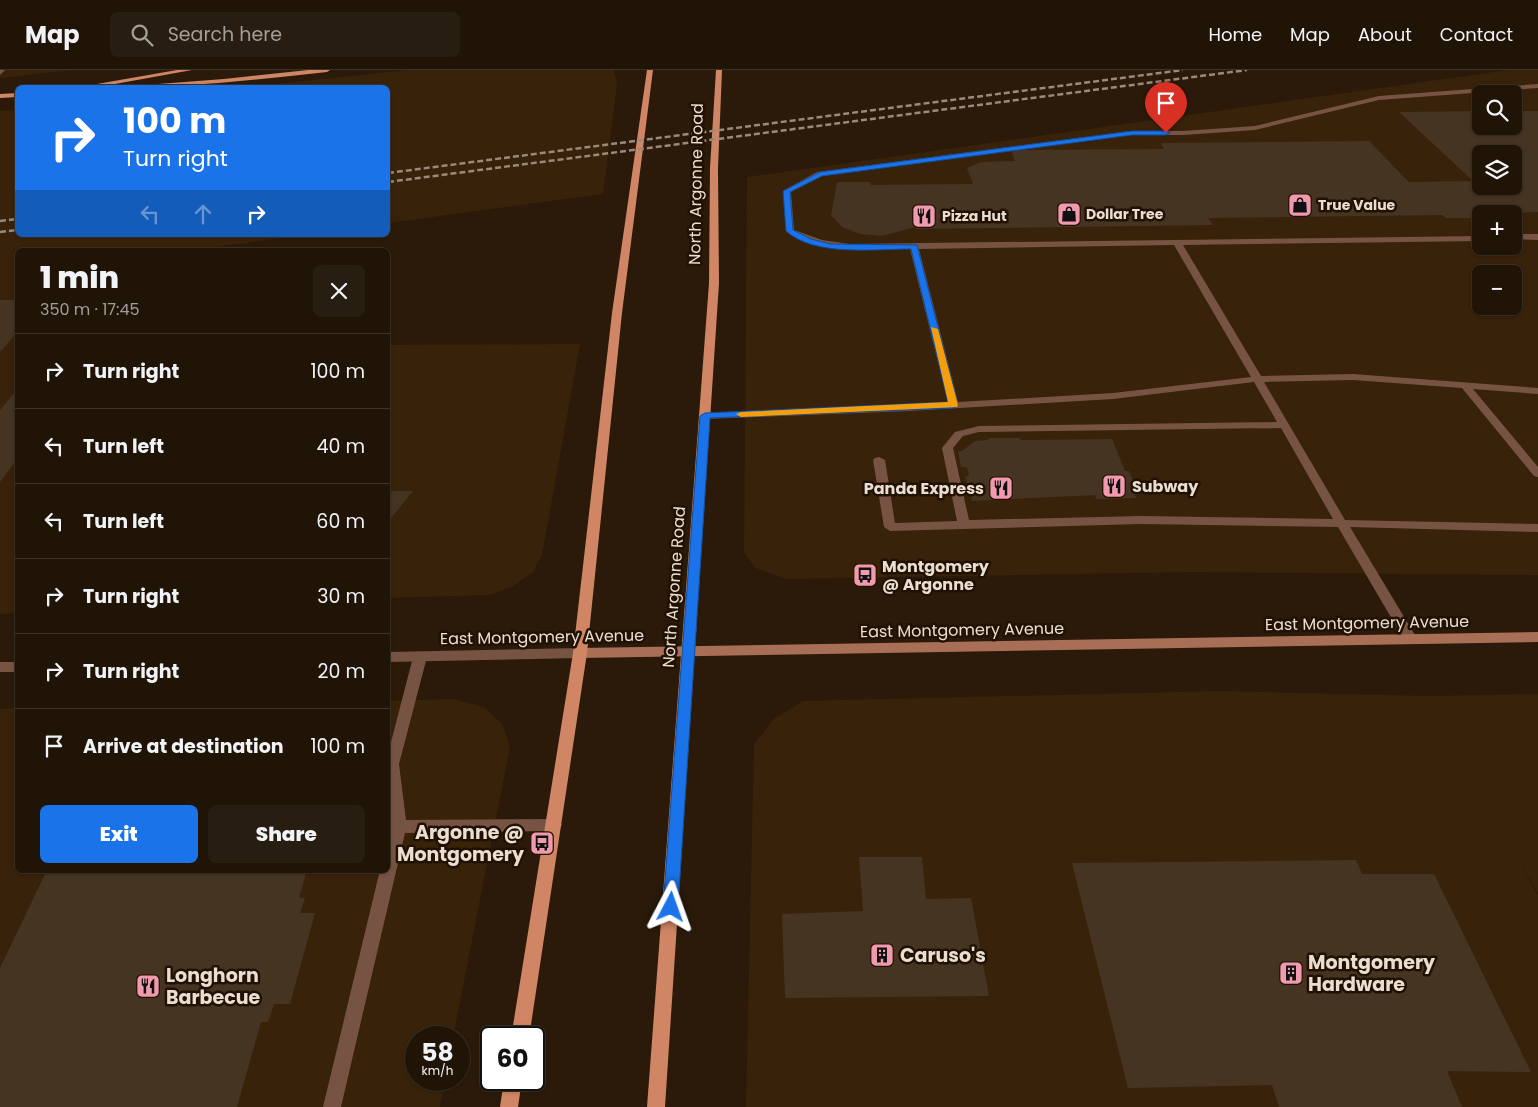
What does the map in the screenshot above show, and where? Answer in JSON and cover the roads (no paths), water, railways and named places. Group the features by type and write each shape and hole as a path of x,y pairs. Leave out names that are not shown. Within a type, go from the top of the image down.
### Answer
{"main road":[{"path":"96,85 188,70"},
{"path":"158,85 224,81 327,70"},
{"path":"640,70 649,81"},
{"path":"522,1026 580,653 617,313 650,70"},
{"name":"North Argonne Road","path":"656,1107 690,652 714,283 714,168 719,70"},
{"path":"0,96 15,94"},
{"name":"East Montgomery Avenue","path":"580,653 1538,637"},
{"path":"509,1107 511,1091"}],"street":[{"path":"0,74 2,70"},
{"path":"1472,238 831,246 808,240 790,231 787,191 820,174 1132,133 1184,133 1255,128 1379,98 1538,86"},
{"path":"1522,237 1538,237"},
{"path":"1177,242 1258,379 1282,425 1339,522 1411,640"},
{"path":"914,246 954,405"},
{"path":"705,416 1113,396 1258,379 1353,377 1538,391"},
{"path":"1466,387 1538,474"},
{"path":"964,524 948,448 959,434 979,429 1282,425"},
{"path":"879,460 890,527 1221,520 1339,522 1458,529 1538,528"},
{"name":"East Montgomery Avenue","path":"390,657 580,653"},
{"path":"390,863 399,825 390,764 420,656"},
{"path":"0,667 15,667"},
{"path":"399,825 399,827 554,825"},
{"path":"332,1107 388,873"}],"railway":[{"path":"390,173 1183,70"},
{"path":"390,182 1247,70"},
{"path":"0,221 15,219"},
{"path":"0,232 15,230"}],"place":[{"name":"True Value","path":"1300,205"},
{"name":"Dollar Tree","path":"1069,214"},
{"name":"Pizza Hut","path":"924,216"},
{"name":"Subway","path":"1114,486"},
{"name":"Panda Express","path":"1001,488"},
{"name":"Montgomery @ Argonne","path":"865,575"},
{"name":"Argonne @ Montgomery","path":"542,843"},
{"name":"Caruso's","path":"882,955"},
{"name":"Montgomery Hardware","path":"1291,973"},
{"name":"Longhorn Barbecue","path":"148,986"}]}
